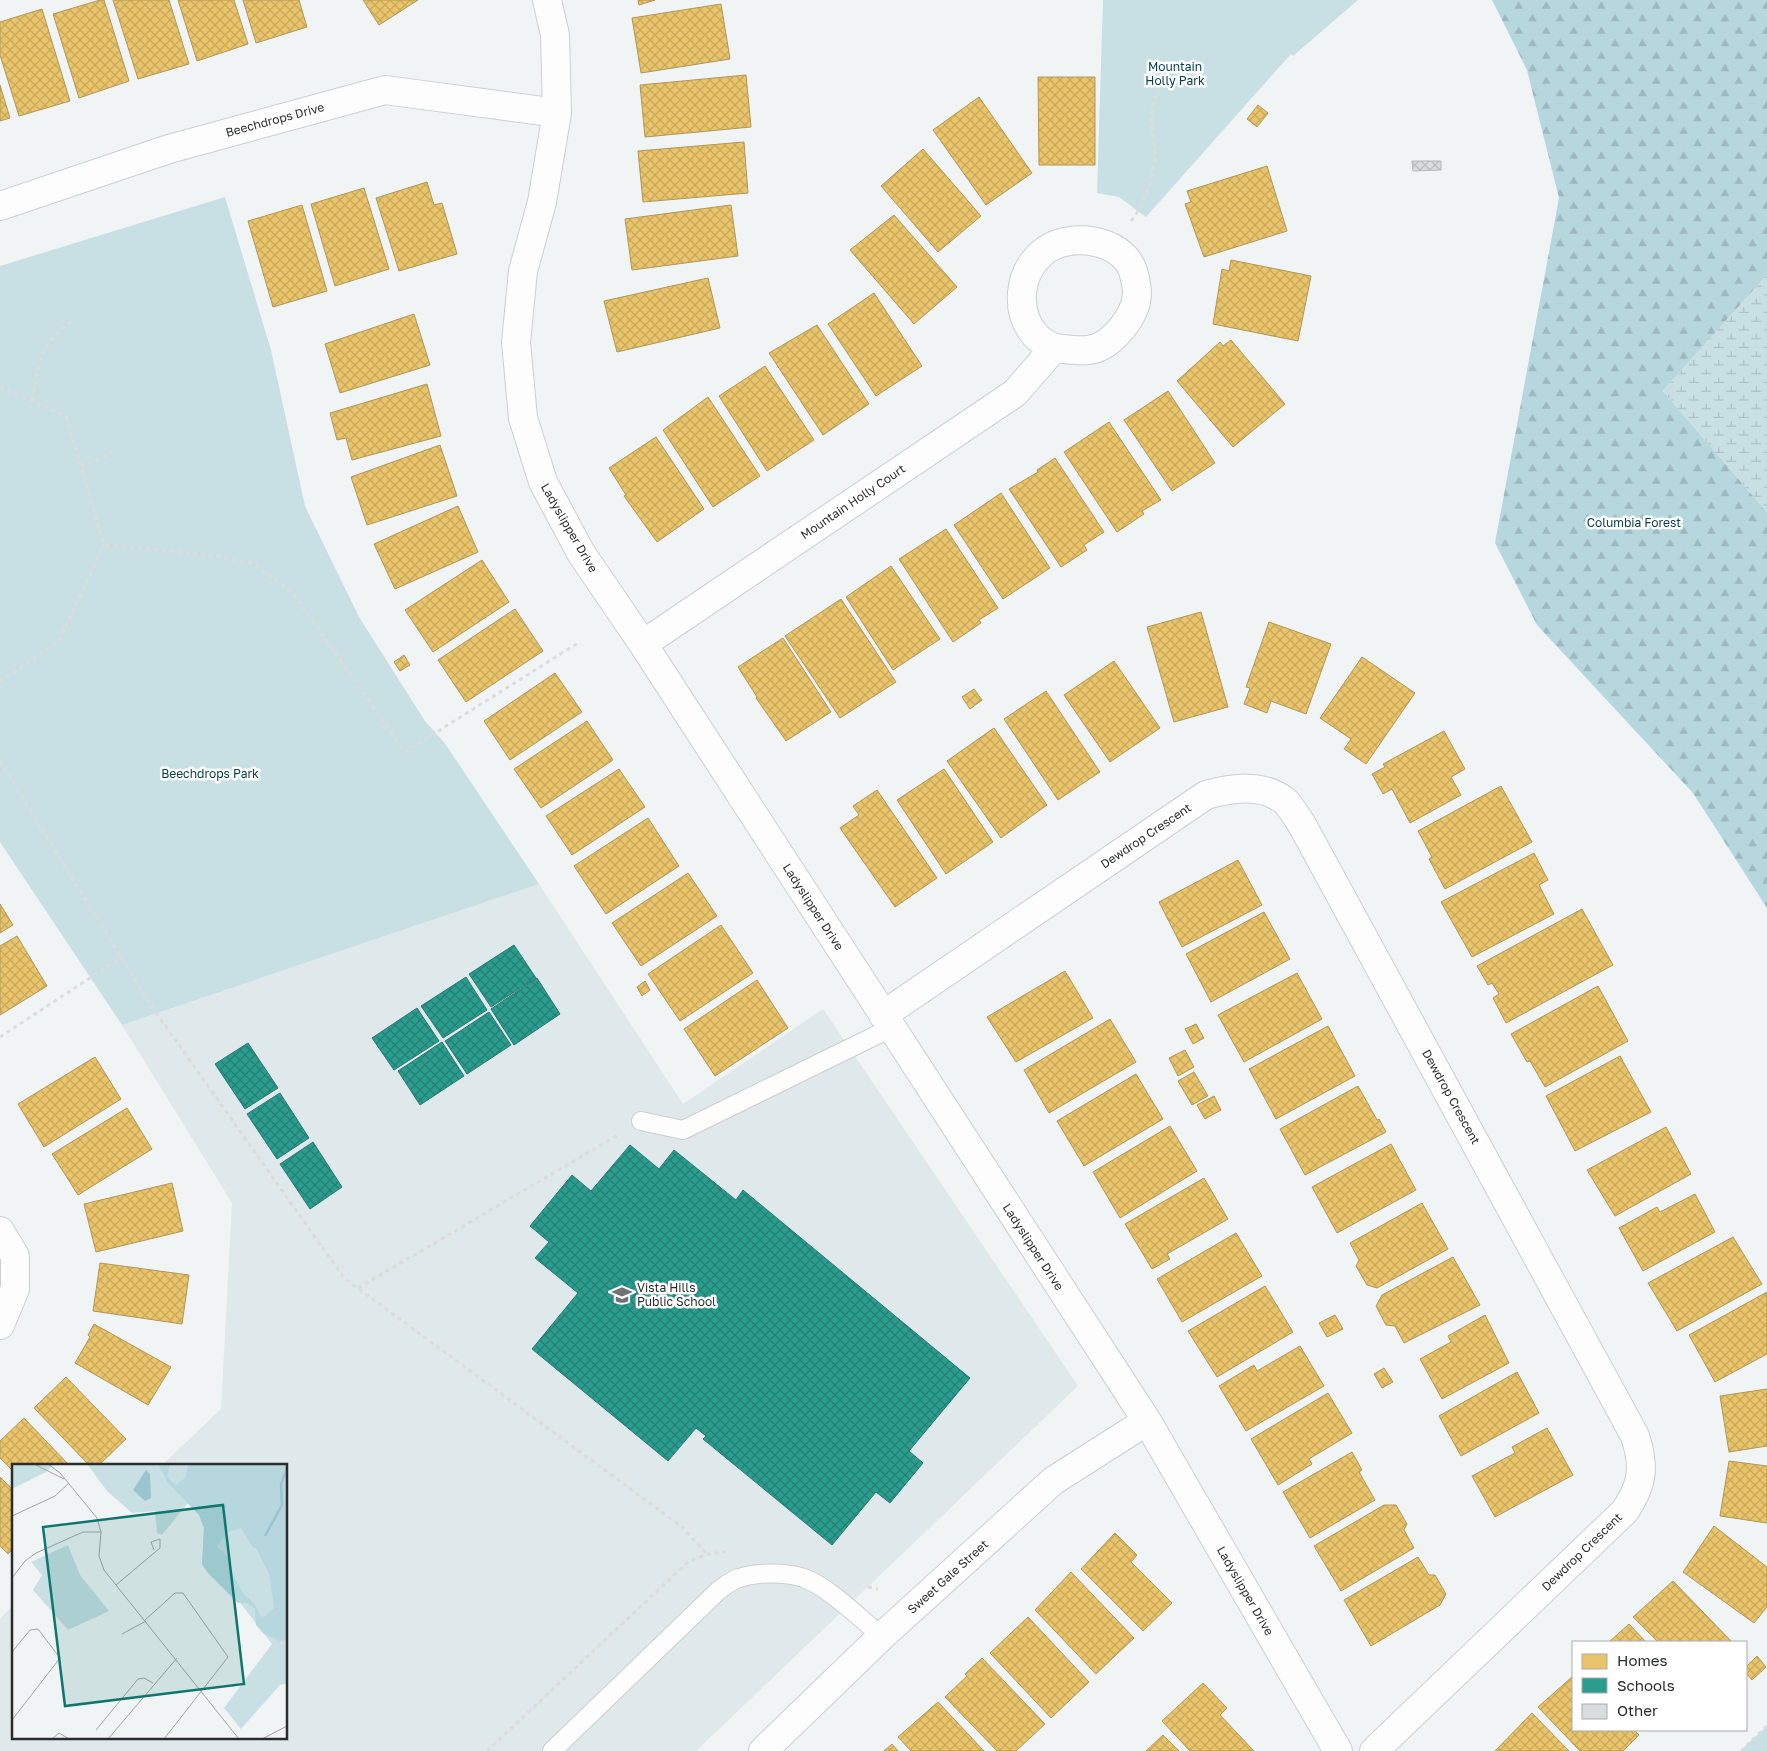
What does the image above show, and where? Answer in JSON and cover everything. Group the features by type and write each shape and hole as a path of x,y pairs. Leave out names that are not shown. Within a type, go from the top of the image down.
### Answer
{"street":[{"name":"Ladyslipper Drive","path":"547,0 556,35 557,113 542,202 523,271 516,342 522,418 543,482 581,553 643,644 1147,1421 1338,1751"},
{"name":"Beechdrops Drive","path":"0,206 169,149 385,90 557,113"},
{"path":"1083,241 1102,243 1119,252 1130,264 1136,279 1137,294 1126,321 1112,339 1102,346 1089,350 1054,348 1036,337 1026,320 1021,301 1024,282 1031,266 1043,252 1061,243 1083,241"},
{"name":"Mountain Holly Court","path":"643,644 1015,393 1054,348"},
{"name":"Dewdrop Crescent","path":"887,1022 1206,795 1233,788 1264,790 1285,801 1301,823 1635,1436 1641,1454 1642,1476 1635,1496 1625,1511 1374,1751"},
{"path":"0,1231 15,1256 15,1290 0,1325"},
{"name":"Sweet Gale Street","path":"763,1751 882,1636 1053,1481 1147,1421"}],"lane":[{"path":"641,1121 682,1130 887,1022"},
{"path":"552,1751 719,1590 738,1578 755,1575 783,1575 805,1578 829,1594 882,1636"}],"path":[{"path":"1111,248 1139,212 1147,193 1155,156 1151,111 1162,84 1160,69"},
{"path":"33,402 39,360 58,330 72,321"},
{"path":"0,387 66,416 104,545 59,641 0,682"},
{"path":"81,467 112,453"},
{"path":"104,545 201,554 252,564 293,592 405,752 578,642"},
{"path":"0,761 152,1007 344,1278 682,1527 707,1554"},
{"path":"0,1037 122,958"},
{"path":"358,1288 641,1121"},
{"path":"1741,1751 1767,1726"}],"shaded area":[{"name":"Vista Hills Public School","path":"539,884 683,1104 823,1009 1078,1386 696,1751 0,1751 0,1618 12,1607 12,1738 288,1738 288,1464 163,1464 221,1409 232,1203 122,1025"}],"green space":[{"name":"Mountain Holly Park","path":"1103,0 1358,0 1293,56 1291,54 1146,217 1119,197 1097,193"},
{"name":"Columbia Forest","path":"1492,0 1767,0 1767,275 1663,391 1767,512 1767,908 1693,793 1537,625 1495,543 1559,198 1527,70"},
{"name":"Beechdrops Park","path":"225,197 271,350 305,506 359,617 425,721 444,742 539,884 122,1025 0,842 0,266"},
{"path":"1767,275 1767,512 1663,391"},
{"path":"1767,1726 1767,1751 1741,1751 1742,1749"}],"building: Homes":[{"path":"104,0 129,81 79,98 53,14"},
{"path":"113,0 169,0 189,64 138,79"},
{"path":"178,0 234,0 248,44 197,61"},
{"path":"243,0 299,0 307,27 256,43"},
{"path":"363,0 418,0 379,25"},
{"path":"638,0 655,0 639,5"},
{"path":"721,4 730,59 641,73 632,18"},
{"path":"42,9 70,101 19,116 0,55 0,22"},
{"path":"746,75 751,127 645,137 640,85"},
{"path":"1038,77 1095,77 1095,165 1039,165"},
{"path":"0,85 10,118 0,121"},
{"path":"979,97 1032,173 986,205 933,130"},
{"path":"1258,105 1268,113 1257,127 1247,119"},
{"path":"744,142 748,193 643,202 638,151"},
{"path":"923,149 981,216 938,252 881,186"},
{"path":"1267,166 1287,231 1204,257 1185,204 1191,202 1187,191"},
{"path":"427,182 434,205 442,203 457,254 399,271 376,198"},
{"path":"364,188 389,269 335,286 311,204"},
{"path":"302,205 327,291 273,307 248,221"},
{"path":"731,205 738,256 632,270 625,219"},
{"path":"894,215 957,287 914,324 850,250"},
{"path":"1231,260 1311,276 1298,341 1213,324 1222,269 1229,271"},
{"path":"708,278 720,328 617,352 604,301"},
{"path":"874,293 922,366 876,396 828,324"},
{"path":"414,314 430,365 340,393 325,344"},
{"path":"817,325 869,404 823,435 769,353"},
{"path":"1231,340 1285,404 1233,447 1177,381 1220,342 1223,346"},
{"path":"765,366 814,440 767,471 719,396"},
{"path":"427,384 441,436 352,460 346,438 337,440 330,413"},
{"path":"1168,391 1215,463 1172,491 1124,420"},
{"path":"708,397 760,476 713,507 663,430"},
{"path":"1109,422 1161,500 1142,511 1144,514 1117,532 1064,452"},
{"path":"656,437 704,509 657,542 624,496 626,495 609,468"},
{"path":"440,445 457,496 367,525 351,477"},
{"path":"1055,458 1104,532 1084,545 1087,550 1061,567 1009,489 1038,472 1037,470"},
{"path":"1001,493 1050,568 1003,599 954,525"},
{"path":"458,506 478,552 395,589 374,544"},
{"path":"946,529 998,608 979,620 981,623 953,642 899,559"},
{"path":"482,560 509,602 433,652 405,610"},
{"path":"891,566 940,639 893,670 846,597"},
{"path":"841,599 896,682 840,718 785,636"},
{"path":"515,609 543,651 466,702 438,660"},
{"path":"1201,612 1228,707 1174,722 1147,627"},
{"path":"1269,622 1331,644 1306,714 1271,701 1267,713 1244,704 1250,688 1246,687"},
{"path":"783,638 831,712 786,741 756,698 738,667"},
{"path":"404,655 410,665 400,671 394,662"},
{"path":"1362,657 1415,693 1366,764 1344,749 1351,739 1320,718"},
{"path":"1114,661 1160,728 1110,762 1064,695"},
{"path":"555,673 582,712 510,760 484,721"},
{"path":"974,689 982,700 970,709 962,697"},
{"path":"1046,691 1100,772 1058,800 1004,719"},
{"path":"587,721 613,760 541,808 514,769"},
{"path":"994,728 1047,805 1001,838 947,761"},
{"path":"1444,731 1465,769 1451,777 1461,795 1410,823 1392,789 1383,794 1372,774 1385,767 1383,764"},
{"path":"619,769 645,807 572,855 546,816"},
{"path":"944,769 993,842 946,874 897,800"},
{"path":"1501,786 1532,842 1445,889 1429,859 1432,857 1418,831"},
{"path":"877,790 937,878 895,907 840,828 859,815 853,806"},
{"path":"648,818 679,866 606,914 574,866"},
{"path":"1534,853 1548,880 1539,885 1554,914 1472,957 1441,902"},
{"path":"1238,860 1262,905 1182,947 1159,902"},
{"path":"688,873 717,916 641,966 612,923"},
{"path":"0,904 13,925 0,933"},
{"path":"1582,909 1613,965 1506,1023 1493,998 1499,994 1492,983 1488,985 1477,966"},
{"path":"1264,912 1290,959 1211,1002 1186,954"},
{"path":"721,925 753,973 680,1021 648,974"},
{"path":"17,936 47,986 0,1015 0,946"},
{"path":"1065,971 1093,1018 1016,1062 987,1017"},
{"path":"1297,973 1322,1019 1244,1062 1218,1015"},
{"path":"757,980 788,1028 715,1076 684,1029"},
{"path":"645,981 650,990 642,996 637,987"},
{"path":"1598,986 1628,1041 1545,1087 1530,1061 1527,1062 1511,1034"},
{"path":"1110,1019 1136,1062 1049,1113 1024,1070"},
{"path":"1196,1024 1204,1038 1193,1044 1185,1029"},
{"path":"1328,1026 1355,1076 1276,1119 1249,1069"},
{"path":"1185,1050 1194,1067 1178,1076 1169,1058"},
{"path":"1620,1056 1651,1112 1575,1151 1546,1096"},
{"path":"95,1057 121,1099 44,1147 18,1104"},
{"path":"1194,1072 1208,1096 1192,1105 1178,1081"},
{"path":"1136,1074 1163,1119 1084,1166 1057,1121"},
{"path":"1358,1086 1386,1132 1305,1175 1280,1129"},
{"path":"1214,1096 1221,1110 1205,1119 1197,1105"},
{"path":"127,1108 152,1149 78,1195 52,1154"},
{"path":"1170,1126 1197,1171 1120,1218 1093,1172"},
{"path":"1666,1127 1691,1174 1615,1216 1587,1170"},
{"path":"1391,1144 1416,1190 1337,1233 1312,1187"},
{"path":"1204,1178 1228,1219 1167,1254 1170,1259 1152,1269 1125,1224"},
{"path":"172,1183 183,1231 96,1252 84,1204"},
{"path":"1695,1194 1715,1232 1643,1271 1619,1228 1657,1207 1660,1212"},
{"path":"1422,1203 1448,1249 1377,1288 1367,1285 1356,1266 1359,1260 1350,1243"},
{"path":"1236,1233 1262,1276 1182,1322 1157,1279"},
{"path":"1733,1237 1762,1284 1677,1331 1648,1283"},
{"path":"1453,1257 1480,1305 1404,1343 1395,1326 1386,1325 1376,1306 1382,1295"},
{"path":"100,1263 189,1275 182,1324 93,1311"},
{"path":"1265,1286 1293,1332 1217,1377 1188,1331"},
{"path":"1767,1292 1767,1354 1715,1382 1689,1335"},
{"path":"1335,1315 1343,1329 1327,1337 1319,1323"},
{"path":"1485,1315 1509,1363 1442,1399 1420,1359 1451,1342 1448,1336"},
{"path":"94,1324 171,1367 148,1405 75,1363 90,1337 88,1335"},
{"path":"1300,1346 1324,1386 1246,1431 1219,1386 1254,1365 1257,1371"},
{"path":"1384,1368 1393,1382 1382,1388 1374,1374"},
{"path":"1517,1372 1539,1413 1461,1456 1439,1416"},
{"path":"66,1377 126,1439 100,1464 88,1464 34,1408"},
{"path":"1767,1389 1767,1446 1729,1452 1720,1396"},
{"path":"1328,1393 1352,1433 1309,1459 1312,1464 1278,1485 1251,1439"},
{"path":"24,1418 68,1464 12,1464 12,1470 0,1458 0,1441"},
{"path":"1547,1428 1573,1475 1495,1517 1472,1476 1515,1453 1512,1447"},
{"path":"1352,1452 1362,1470 1359,1472 1375,1500 1310,1538 1283,1492"},
{"path":"1729,1461 1767,1466 1767,1523 1720,1516"},
{"path":"0,1477 12,1489 12,1550 8,1554 0,1546"},
{"path":"1384,1505 1396,1505 1407,1524 1404,1530 1414,1548 1341,1591 1314,1546"},
{"path":"1714,1526 1767,1567 1767,1607 1754,1623 1683,1572"},
{"path":"1115,1533 1137,1555 1131,1562 1172,1603 1143,1631 1081,1569"},
{"path":"1418,1557 1429,1575 1435,1575 1446,1594 1440,1605 1371,1646 1344,1600"},
{"path":"1071,1572 1134,1638 1096,1674 1035,1610"},
{"path":"1673,1581 1731,1641 1657,1641 1633,1617"},
{"path":"1028,1617 1089,1682 1051,1718 990,1653"},
{"path":"1629,1624 1645,1641 1610,1641"},
{"path":"1757,1656 1766,1667 1752,1680 1747,1674 1747,1666"},
{"path":"982,1658 1045,1724 1016,1751 997,1751 945,1697 967,1676 965,1674"},
{"path":"1572,1677 1572,1731 1635,1731 1639,1735 1623,1751 1580,1751 1538,1707"},
{"path":"1203,1683 1227,1708 1220,1715 1254,1751 1190,1751 1162,1721"},
{"path":"938,1702 984,1751 911,1751 898,1737"},
{"path":"1532,1713 1569,1751 1495,1751"},
{"path":"1163,1735 1179,1751 1146,1751"},
{"path":"892,1744 898,1751 884,1751"}],"building: Schools":[{"path":"514,945 536,978 491,1007 469,974"},
{"path":"466,977 487,1010 443,1038 421,1006"},
{"path":"537,978 560,1014 514,1045 491,1009"},
{"path":"417,1008 439,1041 394,1070 372,1038"},
{"path":"489,1012 511,1045 467,1074 445,1041"},
{"path":"442,1042 464,1076 420,1105 398,1071"},
{"path":"248,1043 278,1088 245,1109 215,1064"},
{"path":"280,1093 309,1138 277,1159 247,1114"},
{"path":"313,1142 342,1187 310,1209 280,1164"},
{"path":"630,1145 659,1169 674,1150 736,1200 743,1190 970,1378 909,1451 923,1463 890,1503 876,1492 832,1545 703,1439 706,1436 696,1428 668,1461 532,1349 578,1293 535,1258 549,1242 530,1226 572,1175 591,1191"}],"building: Other":[{"path":"1412,161 1441,161 1441,170 1413,171"}],"place":[{"name":"Vista Hills Public School","path":"622,1295"}]}
